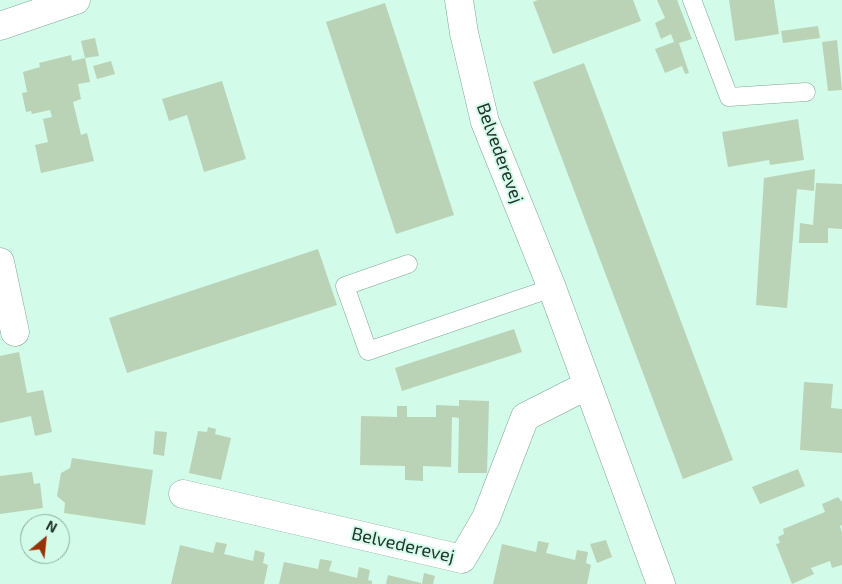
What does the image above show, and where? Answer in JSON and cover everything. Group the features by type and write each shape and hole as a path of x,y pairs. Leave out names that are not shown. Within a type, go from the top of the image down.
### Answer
{"street":[{"path":"0,26 76,0"},
{"name":"Belvederevej","path":"459,0 464,33 485,122 552,288 661,584"},
{"path":"0,262 15,332"},
{"name":"Belvederevej","path":"182,494 462,559 486,518 525,417 588,385"}],"lane":[{"path":"692,0 729,97 806,92"},
{"path":"408,264 345,286 368,351 552,288"}],"building":[{"path":"538,0 633,0 641,21 553,54 533,2"},
{"path":"657,0 677,0 692,39 679,43 689,73 685,74 682,66 665,73 655,49 674,42 671,34 661,39 655,23 665,18"},
{"path":"729,0 774,0 779,34 735,41"},
{"path":"385,3 454,215 396,234 326,22"},
{"path":"818,26 820,38 783,43 781,31"},
{"path":"95,38 99,56 85,58 81,41"},
{"path":"837,40 842,90 828,91 822,42"},
{"path":"71,55 72,61 85,58 90,82 78,84 81,99 73,102 81,135 87,133 94,161 41,173 35,145 48,142 43,119 52,117 50,110 32,114 31,111 26,112 22,93 27,92 23,72 40,67 39,63"},
{"path":"111,61 115,74 97,79 93,66"},
{"path":"584,63 733,460 683,479 533,82"},
{"path":"222,81 246,159 204,172 187,115 169,121 162,99"},
{"path":"798,119 804,160 770,165 769,160 728,167 722,132"},
{"path":"815,169 814,191 797,189 787,308 756,305 764,178"},
{"path":"816,183 842,184 842,229 828,228 828,243 799,243 800,223 813,225"},
{"path":"318,249 337,305 127,373 109,318"},
{"path":"514,329 522,352 402,391 395,368"},
{"path":"19,352 27,393 43,390 52,432 35,436 31,416 0,423 0,356"},
{"path":"804,382 833,384 831,408 842,409 842,453 800,450"},
{"path":"459,400 489,401 487,473 458,473 459,418 452,417 451,467 423,466 423,481 405,480 405,466 360,465 361,416 397,417 397,406 407,406 407,417 436,417 436,405 459,406"},
{"path":"208,427 216,429 215,434 231,438 221,480 189,473 198,431 207,432"},
{"path":"155,431 167,432 164,456 153,454"},
{"path":"72,458 153,470 145,525 64,513 65,503 57,496 61,473 70,468"},
{"path":"798,469 805,486 760,504 752,487"},
{"path":"32,472 34,484 40,483 43,508 0,514 0,476"},
{"path":"838,497 842,502 842,525 840,526 842,533 842,565 832,568 830,561 811,568 814,574 792,584 776,544 780,543 778,537 784,534 783,529 825,512 822,504"},
{"path":"606,540 612,557 597,563 590,544"},
{"path":"538,541 549,543 546,553 575,560 577,550 588,552 586,563 591,565 587,584 493,584 502,544 536,552"},
{"path":"216,542 227,544 224,554 253,561 255,550 265,553 263,563 268,565 264,584 171,584 180,545 213,553"},
{"path":"320,559 332,561 329,571 357,578 359,567 370,570 368,580 372,581 372,584 279,584 284,562 318,569"},
{"path":"424,573 435,576 433,584 422,584"},
{"path":"388,575 421,583 421,584 386,584"}]}
